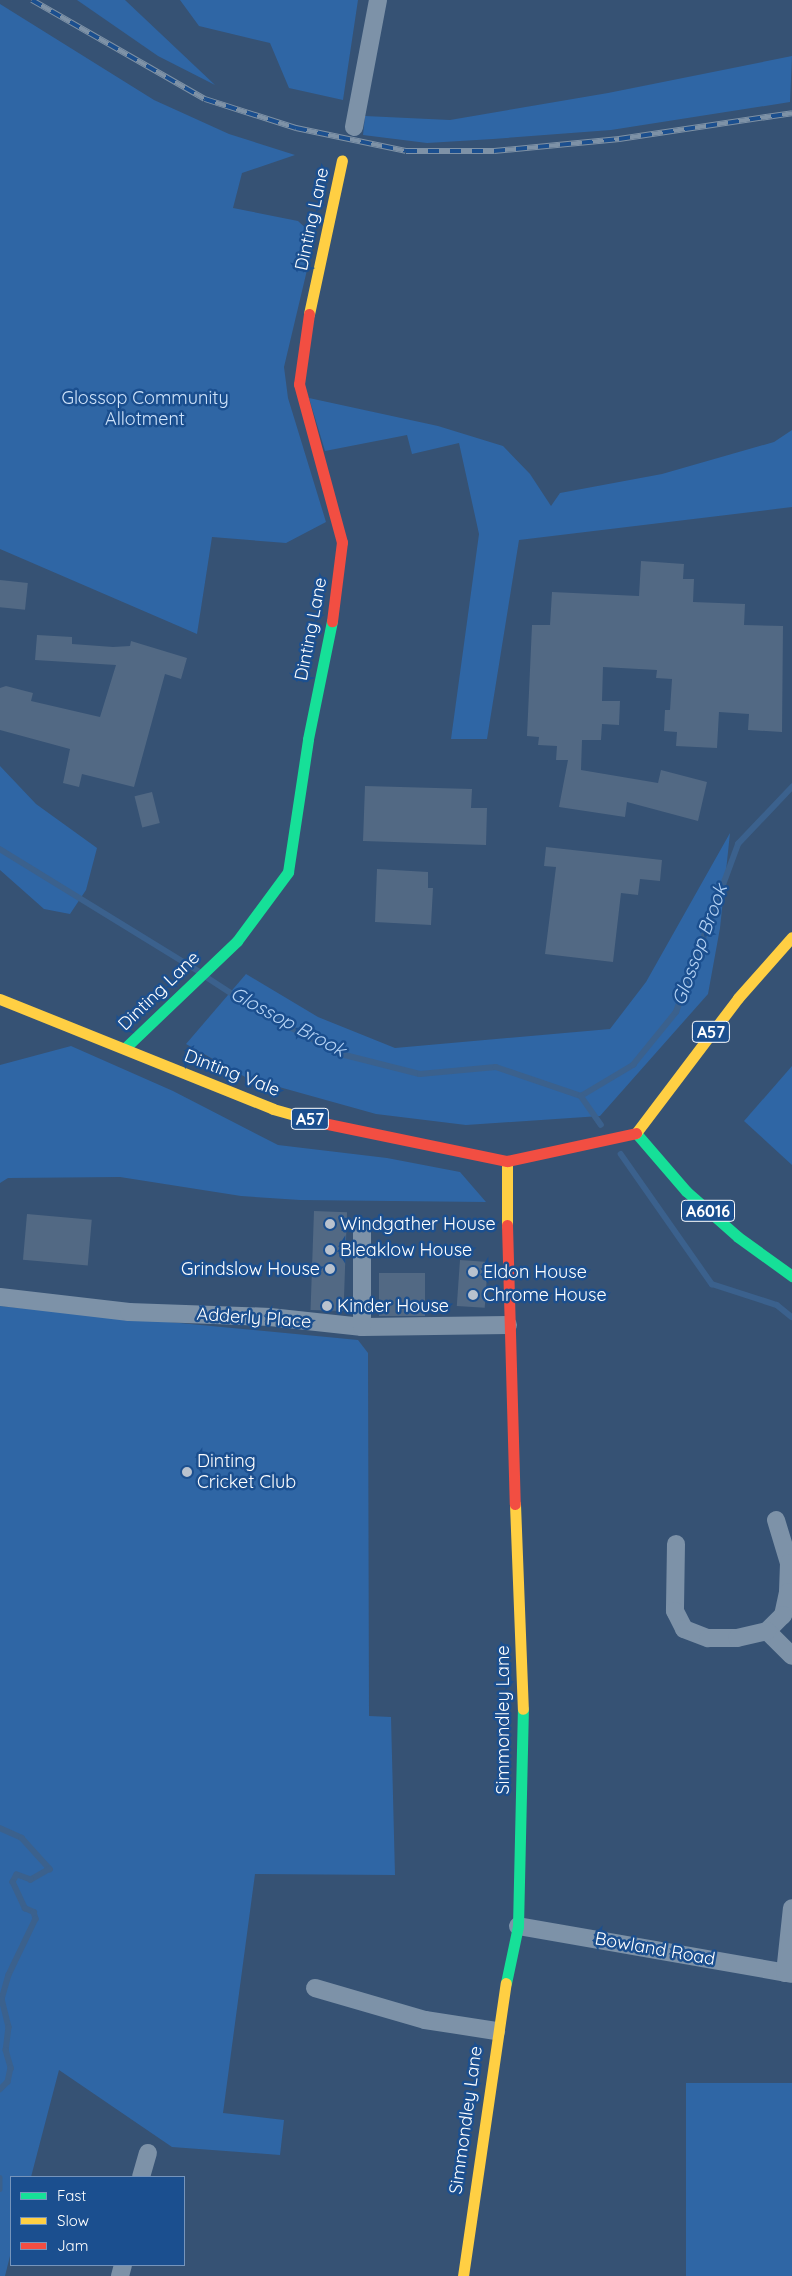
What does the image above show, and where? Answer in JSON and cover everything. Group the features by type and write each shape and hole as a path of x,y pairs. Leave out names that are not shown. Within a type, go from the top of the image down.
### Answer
{"street":[{"path":"354,127 378,0"},
{"name":"Dinting Lane","path":"125,1048 224,952 271,898 288,872 308,738 340,580 342,542 299,384 302,349 342,160"},
{"name":"A57","path":"636,1133 738,998 792,937"},
{"name":"Dinting Vale","path":"0,999 273,1109 357,1132 507,1161 636,1133"},
{"name":"A6016","path":"636,1133 686,1191 738,1238 792,1276"},
{"name":"Simmondley Lane","path":"463,2276 496,2031 518,1926 523,1707 508,1326 507,1161"},
{"path":"362,1229 362,1327"},
{"name":"Adderly Place","path":"0,1297 129,1312 270,1317 362,1327 508,1326"},
{"path":"676,1544 675,1611 684,1629 708,1638 737,1638 767,1631 783,1615 788,1592 789,1562 776,1520"},
{"path":"767,1631 792,1656"},
{"path":"789,1973 792,1908"},
{"name":"Bowland Road","path":"518,1926 789,1973"},
{"path":"315,1988 425,2020 496,2031"},
{"path":"141,2176 148,2153"}],"green space":[{"path":"77,0 125,0 215,85 158,56"},
{"path":"180,0 358,0 343,100 289,88 270,43 199,26"},
{"name":"Glossop Community Allotment","path":"0,4 154,100 229,134 295,155 242,173 233,208 298,221 311,233 312,249 284,367 288,398 326,522 286,543 212,537 197,634 0,549"},
{"path":"792,56 790,102 611,130 427,143 363,135 365,116 450,120 608,93"},
{"path":"309,398 438,426 503,446 530,474 551,506 560,493 662,474 774,442 792,430 792,507 519,540 487,739 451,739 479,534 459,443 412,454 407,435 325,451"},
{"path":"0,766 36,804 97,848 86,890 70,914 44,909 0,870"},
{"path":"730,833 720,928 708,994 600,1116 466,1125 376,1114 247,1078 186,1044 246,974 318,1017 395,1048 610,1029 646,982"},
{"path":"71,1046 173,1091 278,1145 387,1158 460,1172 486,1202 300,1200 241,1196 120,1177 8,1178 0,1183 0,1065"},
{"path":"792,1066 792,1165 744,1121"},
{"path":"0,1306 358,1340 368,1353 369,1716 391,1717 395,1875 255,1874 223,2113 284,2120 280,2155 172,2147 59,2070 31,2176 10,2176 10,2256 5,2276 0,2276"},
{"path":"686,2083 792,2083 792,2276 686,2276"}],"building":[{"path":"641,561 684,564 683,579 694,579 693,602 745,604 744,625 783,626 782,732 748,730 749,714 719,712 717,748 676,746 677,732 664,731 665,710 670,710 672,679 656,678 657,670 603,667 602,701 620,701 619,725 602,724 601,740 582,740 581,770 658,783 661,770 707,782 698,821 627,802 625,817 559,807 568,760 556,760 557,746 538,745 539,737 527,736 532,625 550,625 552,592 639,596"},
{"path":"0,580 28,583 25,610 0,607"},
{"path":"37,635 72,637 72,644 113,647 130,646 131,641 187,658 181,679 165,674 134,787 82,774 79,787 63,783 70,749 0,730 0,688 6,686 33,693 31,701 100,717 116,665 35,660"},
{"path":"365,786 472,789 471,808 487,808 486,845 363,841"},
{"path":"152,792 160,823 142,827 135,796"},
{"path":"546,847 662,860 660,881 640,879 638,895 621,893 613,962 545,954 556,867 544,866"},
{"path":"377,869 428,872 428,888 433,888 431,925 375,922"},
{"path":"314,1211 347,1212 344,1311 311,1310"},
{"path":"27,1214 92,1220 88,1265 23,1260"},
{"path":"460,1260 488,1262 485,1308 457,1306"},
{"path":"379,1273 425,1273 425,1316 379,1316"}],"waterway":[{"name":"Glossop Brook","path":"208,978 254,1008 341,1054 420,1074 496,1067 581,1096 633,1065 676,1012 738,844 792,787"},
{"name":"Glossop Brook","path":"0,849 198,971"},
{"path":"581,1096 601,1125"},
{"path":"621,1154 712,1284 777,1305 792,1317"},
{"path":"0,1828 22,1838 50,1869 31,1880 17,1875 13,1882 25,1908 34,1912 36,1919 9,1975 2,1999 9,2027 6,2050 11,2068 8,2082 0,2090"},
{"path":"0,2178 0,2189"}],"railway":[{"path":"32,0 205,99 296,128 406,151 494,151 619,139 792,113"}],"traffic: fast":[{"path":"125,1048 237,941 288,872 308,739 332,621"},
{"path":"636,1133 686,1191 738,1237 792,1276"},
{"path":"506,1983 518,1926 523,1709"}],"traffic: slow":[{"path":"309,314 342,160"},
{"path":"636,1133 738,998 792,937"},
{"path":"0,999 273,1109 323,1123"},
{"path":"507,1161 507,1225"},
{"path":"515,1504 523,1709"},
{"path":"463,2276 506,1983"}],"traffic: jam":[{"path":"309,314 299,384 342,542 332,621"},
{"path":"323,1123 507,1161 636,1133"},
{"path":"507,1225 515,1504"}],"place":[{"name":"Windgather House","path":"330,1224"},
{"name":"Bleaklow House","path":"330,1250"},
{"name":"Grindslow House","path":"330,1269"},
{"name":"Eldon House","path":"473,1272"},
{"name":"Chrome House","path":"473,1295"},
{"name":"Kinder House","path":"327,1306"},
{"name":"Dinting Cricket Club","path":"187,1472"}]}
